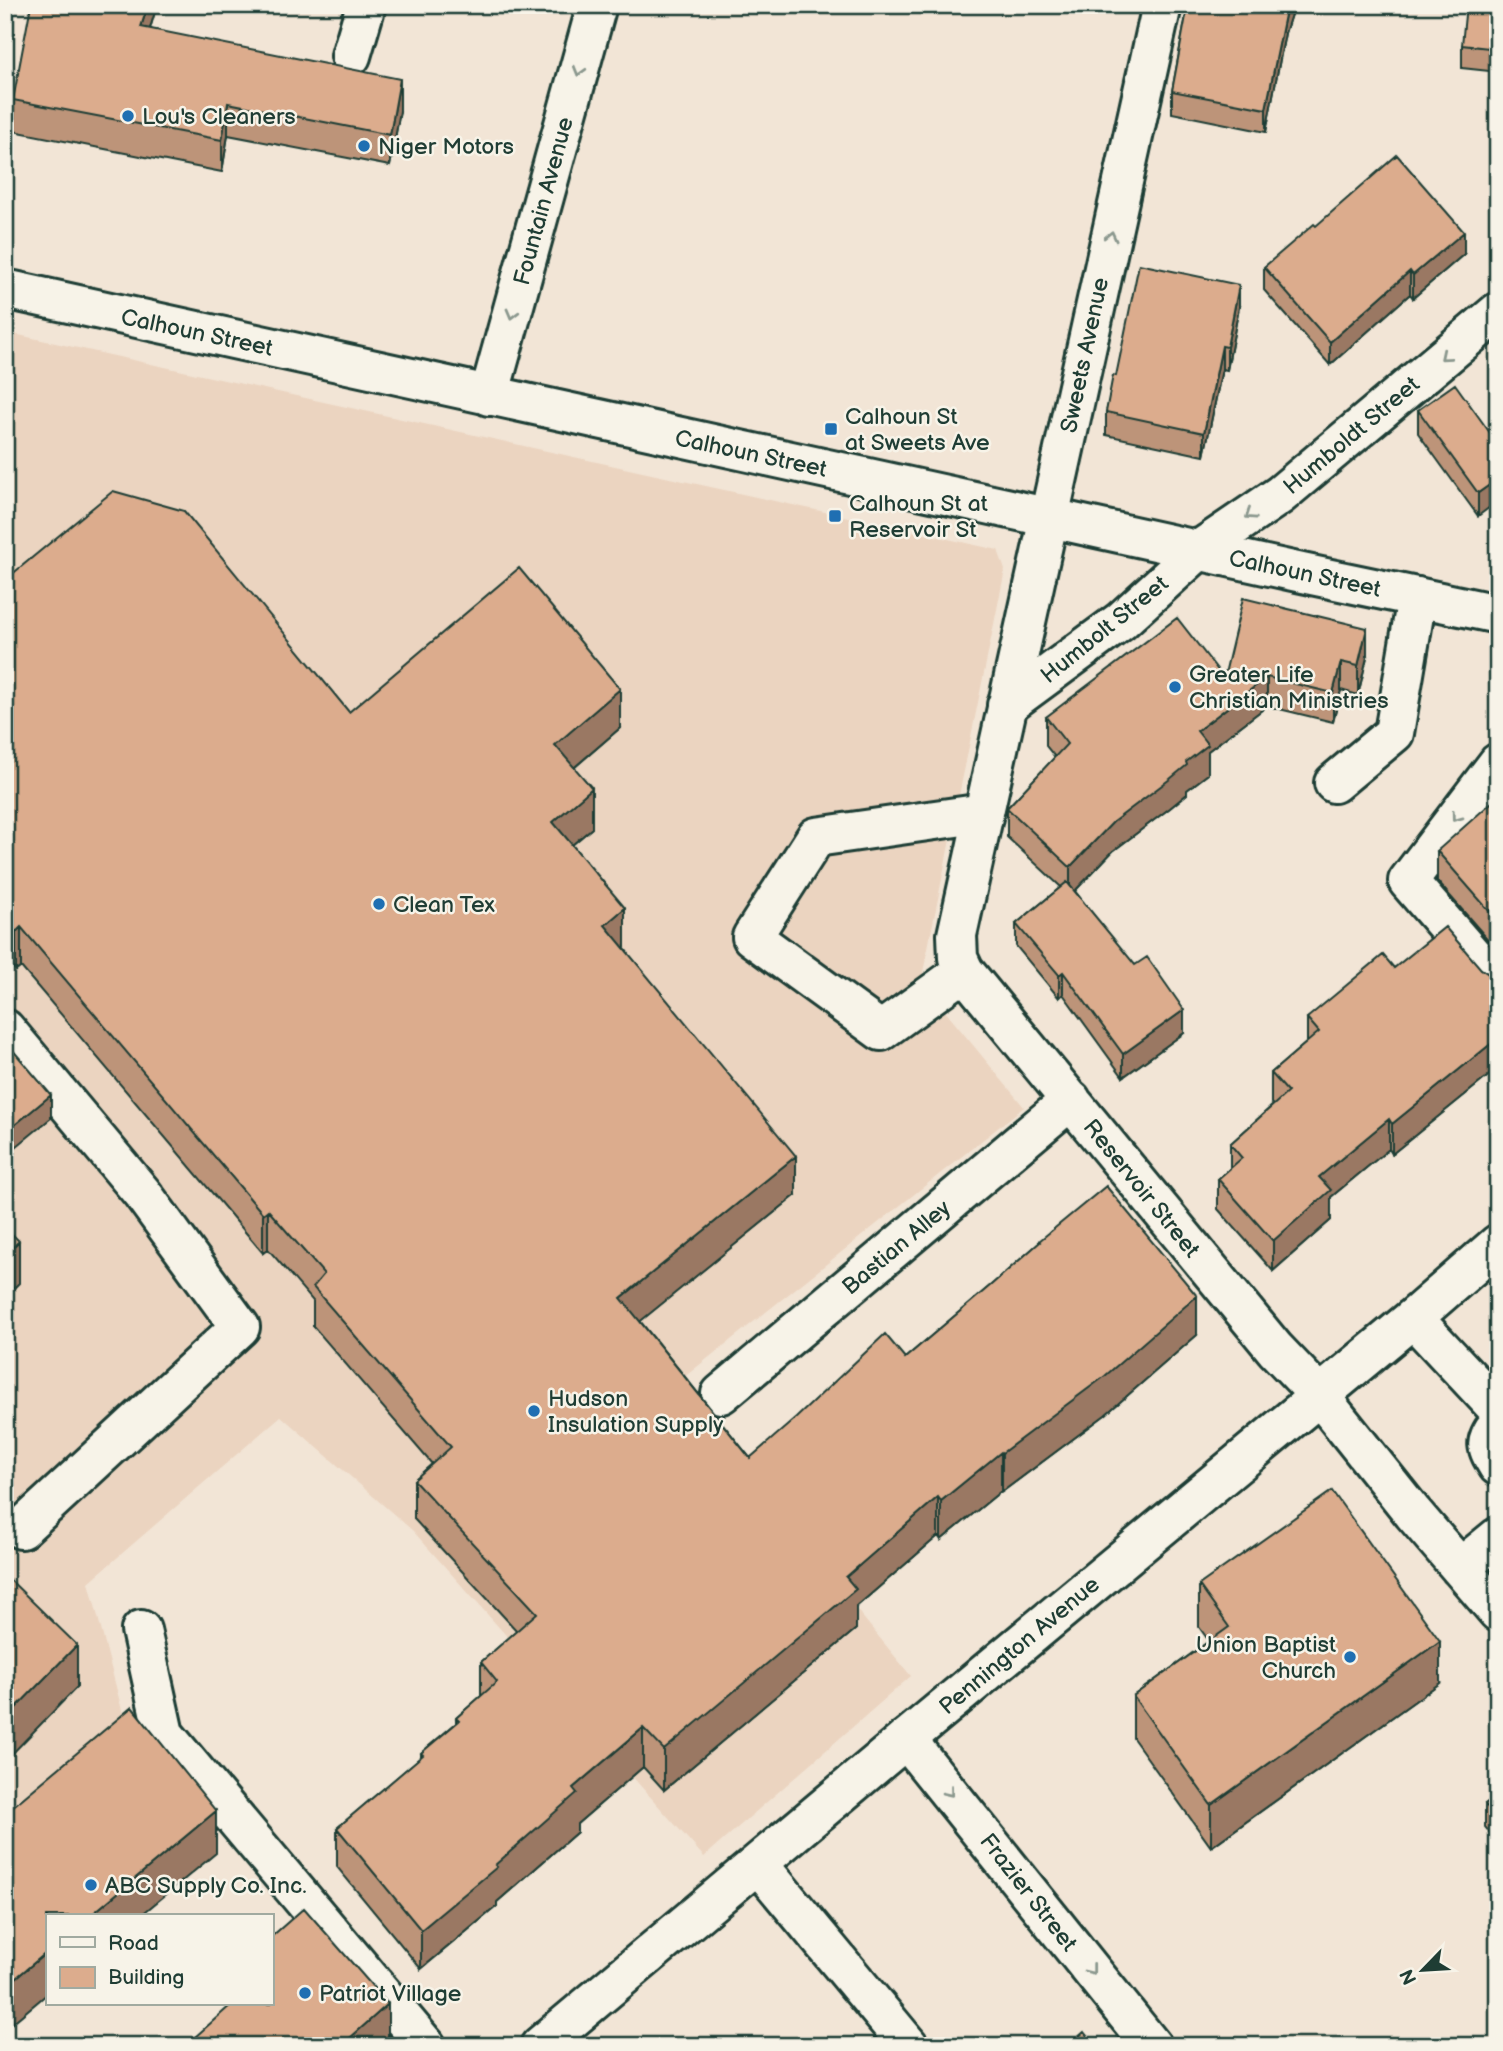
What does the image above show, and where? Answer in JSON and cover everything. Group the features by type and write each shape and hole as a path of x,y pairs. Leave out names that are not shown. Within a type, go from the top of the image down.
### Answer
{"street":[{"path":"351,56 366,5"},
{"name":"Fountain Avenue","path":"489,396 597,5"},
{"name":"Sweets Avenue","path":"1007,705 1162,5"},
{"name":"Calhoun Street","path":"5,289 1498,614"},
{"name":"Humboldt Street","path":"1199,550 1280,495 1498,312"},
{"name":"Humbolt Street","path":"1007,705 1121,621 1199,550"},
{"path":"1334,783 1394,733 1417,597"},
{"name":"Reservoir Street","path":"1007,705 957,935 957,958 964,971 1275,1349 1320,1395 1413,1513 1498,1612"},
{"path":"1498,763 1408,881 1498,985"},
{"path":"964,971 881,1031 752,937 816,837 984,813"},
{"path":"5,1029 142,1193 240,1327 21,1529"},
{"name":"Bastian Alley","path":"720,1394 1071,1100"},
{"name":"Pennington Avenue","path":"540,2046 906,1738 1413,1318 1498,1244"},
{"path":"1413,1318 1498,1409"},
{"path":"1498,1424 1489,1435 1487,1449 1498,1466"},
{"path":"1460,1568 1498,1537"},
{"path":"141,1630 164,1734 426,2046"},
{"name":"Frazier Street","path":"906,1738 1152,2046"},
{"path":"758,1864 909,2046"}],"shaded area":[{"path":"5,332 998,550 1005,570 921,982 1024,1107 673,1386 911,1676 704,1857 413,1531 281,1416 89,1582 132,1749 216,1853 142,1914 46,1914 46,1995 5,2029"}],"building":[{"path":"31,5 148,5 141,27 400,79 390,135 228,103 222,140 13,100"},
{"path":"1188,5 1287,5 1266,109 1172,91"},
{"path":"1466,5 1498,5 1498,49 1462,45"},
{"path":"1397,155 1464,232 1413,275 1410,271 1330,342 1264,267 1314,224 1316,226"},
{"path":"1139,264 1239,285 1227,347 1222,346 1204,433 1106,412"},
{"path":"1455,384 1498,444 1498,479 1478,493 1418,410"},
{"path":"113,491 184,511 349,712 519,568 620,689 555,745 592,788 553,822 625,908 605,925 796,1156 621,1298 750,1458 885,1334 905,1358 1106,1186 1197,1296 1105,1376 1001,1452 941,1501 938,1497 846,1577 856,1589 664,1750 643,1728 573,1788 577,1793 495,1865 497,1867 421,1930 337,1828 423,1755 421,1753 459,1721 456,1718 497,1682 481,1662 537,1613 414,1480 451,1447 313,1287 324,1274 268,1210 263,1214 21,927 16,932 5,919 5,580"},
{"path":"1243,598 1367,628 1358,666 1341,662 1333,693 1267,677 1197,731 1208,745 1170,779 1113,822 1070,867 1007,808 1067,744 1046,717 1177,618 1224,678"},
{"path":"1492,802 1498,808 1498,921 1437,851"},
{"path":"1067,882 1135,965 1147,957 1184,1010 1123,1054 1063,972 1059,975 1016,924"},
{"path":"1445,927 1481,969 1490,975 1498,976 1498,1038 1392,1124 1389,1119 1319,1177 1331,1190 1273,1241 1218,1179 1242,1158 1230,1144 1288,1092 1271,1073 1319,1032 1307,1018 1383,955 1394,968"},
{"path":"5,1041 51,1095 5,1133"},
{"path":"5,1227 19,1241 5,1255"},
{"path":"1332,1491 1440,1641 1211,1805 1133,1696 1229,1627 1199,1585"},
{"path":"5,1575 77,1645 5,1719"},
{"name":"ABC Supply Co. Inc.","path":"132,1707 216,1811 92,1914 46,1914 46,1953 5,1987 5,1813"},
{"path":"1498,1795 1498,1820 1485,1804"},
{"path":"304,1908 388,2004 341,2046 185,2046 230,2006 273,2006 273,1935"},
{"path":"1084,2032 1095,2046 1068,2046"}],"place":[{"name":"Lou's Cleaners","path":"128,116"},
{"name":"Niger Motors","path":"364,146"},
{"name":"Calhoun St at Sweets Ave","path":"831,429"},
{"name":"Calhoun St at Reservoir St","path":"835,516"},
{"name":"Greater Life Christian Ministries","path":"1175,687"},
{"name":"Clean Tex","path":"379,904"},
{"name":"Hudson Insulation Supply","path":"534,1411"},
{"name":"Union Baptist Church","path":"1350,1657"},
{"name":"ABC Supply Co. Inc.","path":"91,1885"},
{"name":"Patriot Village","path":"305,1993"}]}
